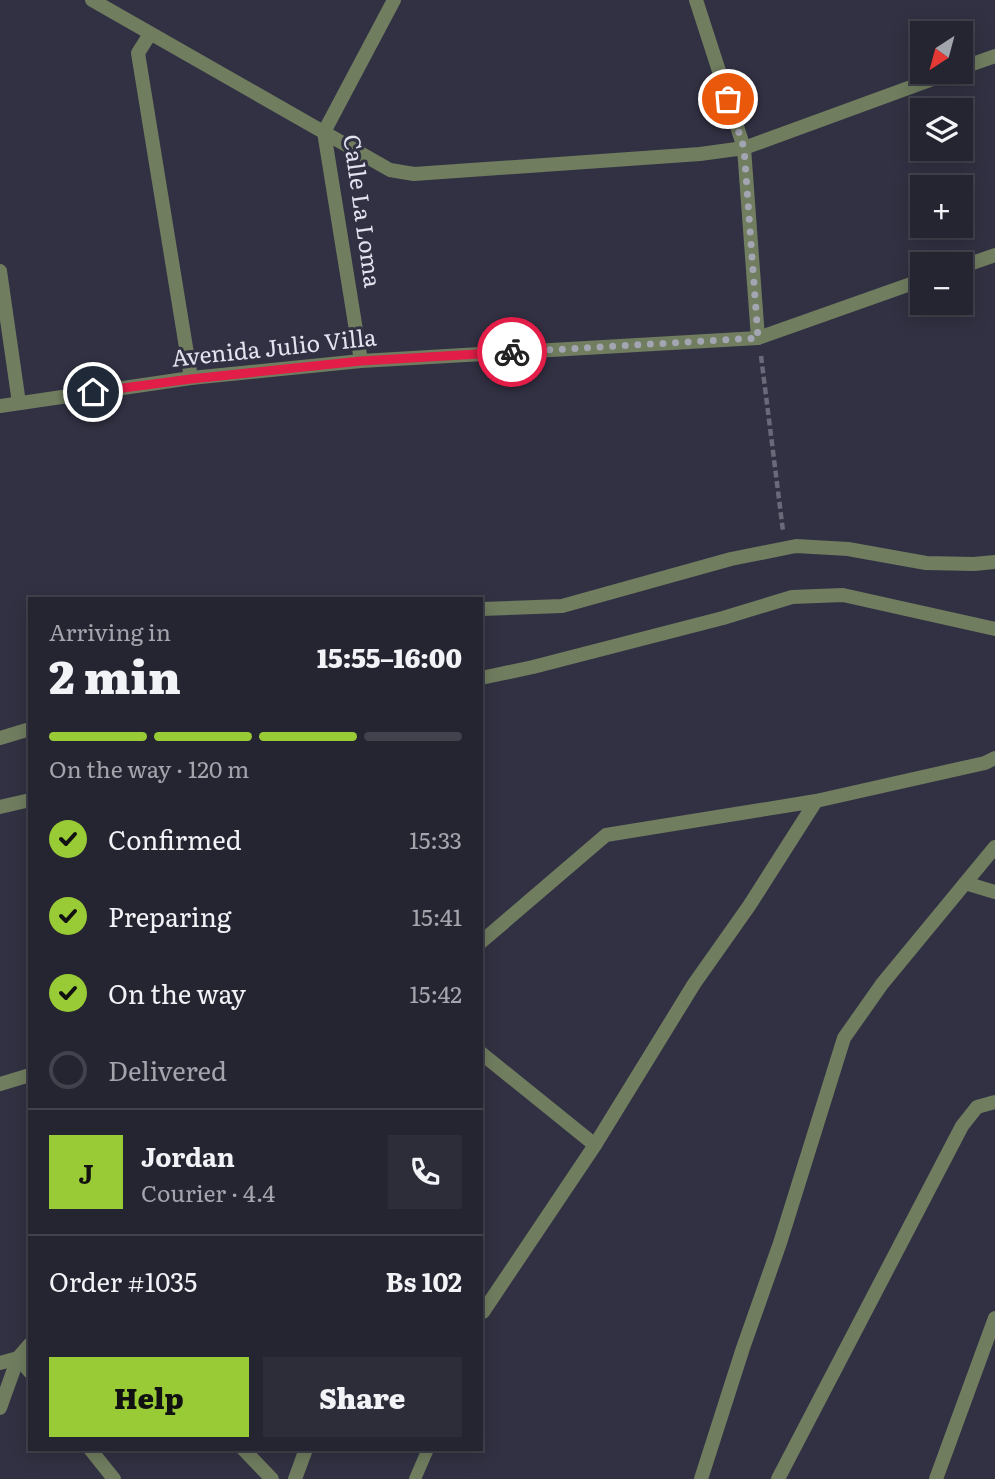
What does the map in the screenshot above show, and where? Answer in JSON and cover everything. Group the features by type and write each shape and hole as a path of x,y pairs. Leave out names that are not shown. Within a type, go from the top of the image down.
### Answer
{"street":[{"name":"Calle La Loma","path":"361,361 324,132 394,0"},
{"path":"696,0 744,148 758,338"},
{"path":"95,1 390,170 414,174 701,154 744,148 919,84"},
{"path":"150,34 138,53 191,379"},
{"path":"973,64 995,56"},
{"path":"973,263 995,255"},
{"path":"0,271 19,402"},
{"name":"Avenida Julio Villa","path":"0,406 191,379 361,361 758,338 910,284"},
{"path":"483,609 562,606 731,559 796,545 848,549 926,563 995,562"},
{"path":"483,678 647,638 792,597 843,595 995,629"},
{"path":"0,738 28,730"},
{"path":"483,940 606,835 816,801 985,763 995,758"},
{"path":"0,807 28,800"},
{"path":"483,1312 595,1145 694,984 749,906 816,801"},
{"path":"701,1479 780,1243 844,1038 882,984 995,847"},
{"path":"965,883 995,892"},
{"path":"483,1055 595,1145"},
{"path":"0,1084 28,1076"},
{"path":"778,1479 962,1126 977,1107 995,1102"},
{"path":"936,1479 995,1318"},
{"path":"0,1408 18,1358 28,1346"},
{"path":"0,1363 18,1358"},
{"path":"18,1358 28,1370"},
{"path":"92,1451 114,1479"},
{"path":"245,1451 272,1479"},
{"path":"295,1479 305,1451"}],"lane":[{"path":"415,1479 427,1451"}],"path":[{"path":"758,338 786,548"}],"way so far":[{"path":"512,352 758,338 744,148 728,99"}],"route":[{"path":"93,392 361,361 512,352"}]}
